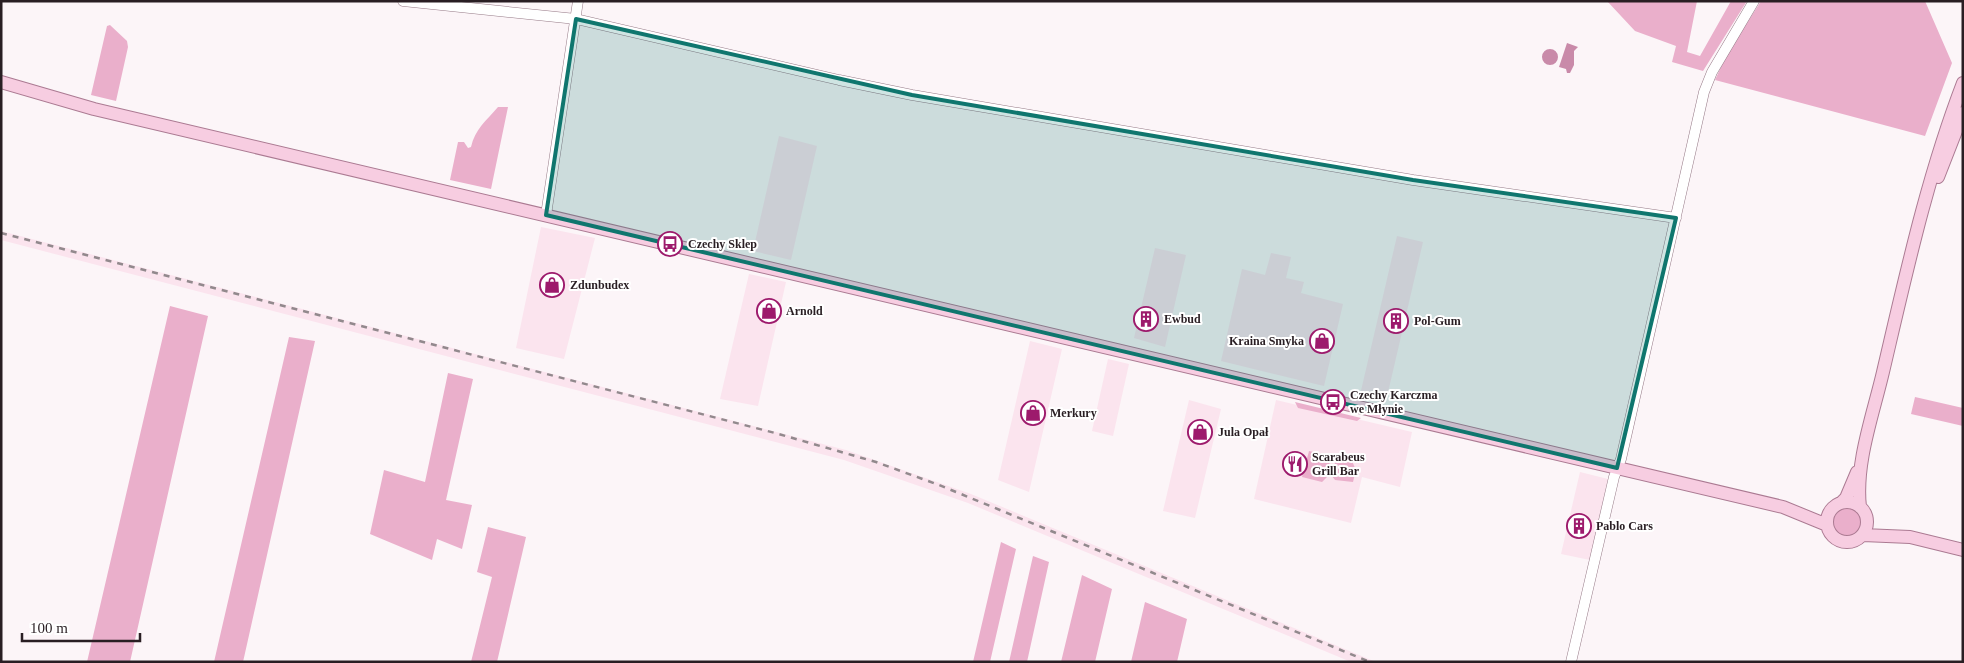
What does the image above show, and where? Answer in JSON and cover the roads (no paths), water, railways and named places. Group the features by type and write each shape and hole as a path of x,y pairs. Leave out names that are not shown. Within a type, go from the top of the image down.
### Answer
{"main road":[{"path":"1,82 104,111 1783,507 1830,511 1846,498 1863,458 1919,219 1941,142 1963,83"},
{"path":"1916,238 1963,113"},
{"path":"1783,507 1827,525 1833,536 1845,542 1858,539 1866,530 1863,512 1863,458"},
{"path":"1841,503 1854,504 1872,522 1910,537 1963,550"},
{"path":"1827,525 1830,511"},
{"path":"1863,535 1910,537"}],"street":[{"path":"403,1 576,19 912,95 1413,180 1676,218"},
{"path":"546,215 578,1"},
{"path":"1571,662 1704,92 1712,72 1754,1"}],"railway":[{"path":"1,233 775,433 876,462 939,485 1370,662"}],"place":[{"name":"Czechy Sklep","path":"670,244"},
{"name":"Zdunbudex","path":"552,285"},
{"name":"Arnold","path":"769,311"},
{"name":"Ewbud","path":"1146,319"},
{"name":"Pol-Gum","path":"1396,321"},
{"name":"Kraina Smyka","path":"1322,341"},
{"name":"Czechy Karczma we Młynie","path":"1333,402"},
{"name":"Merkury","path":"1033,413"},
{"name":"Jula Opał","path":"1200,432"},
{"name":"Scarabeus Grill Bar","path":"1295,464"},
{"name":"Pablo Cars","path":"1579,526"}]}
